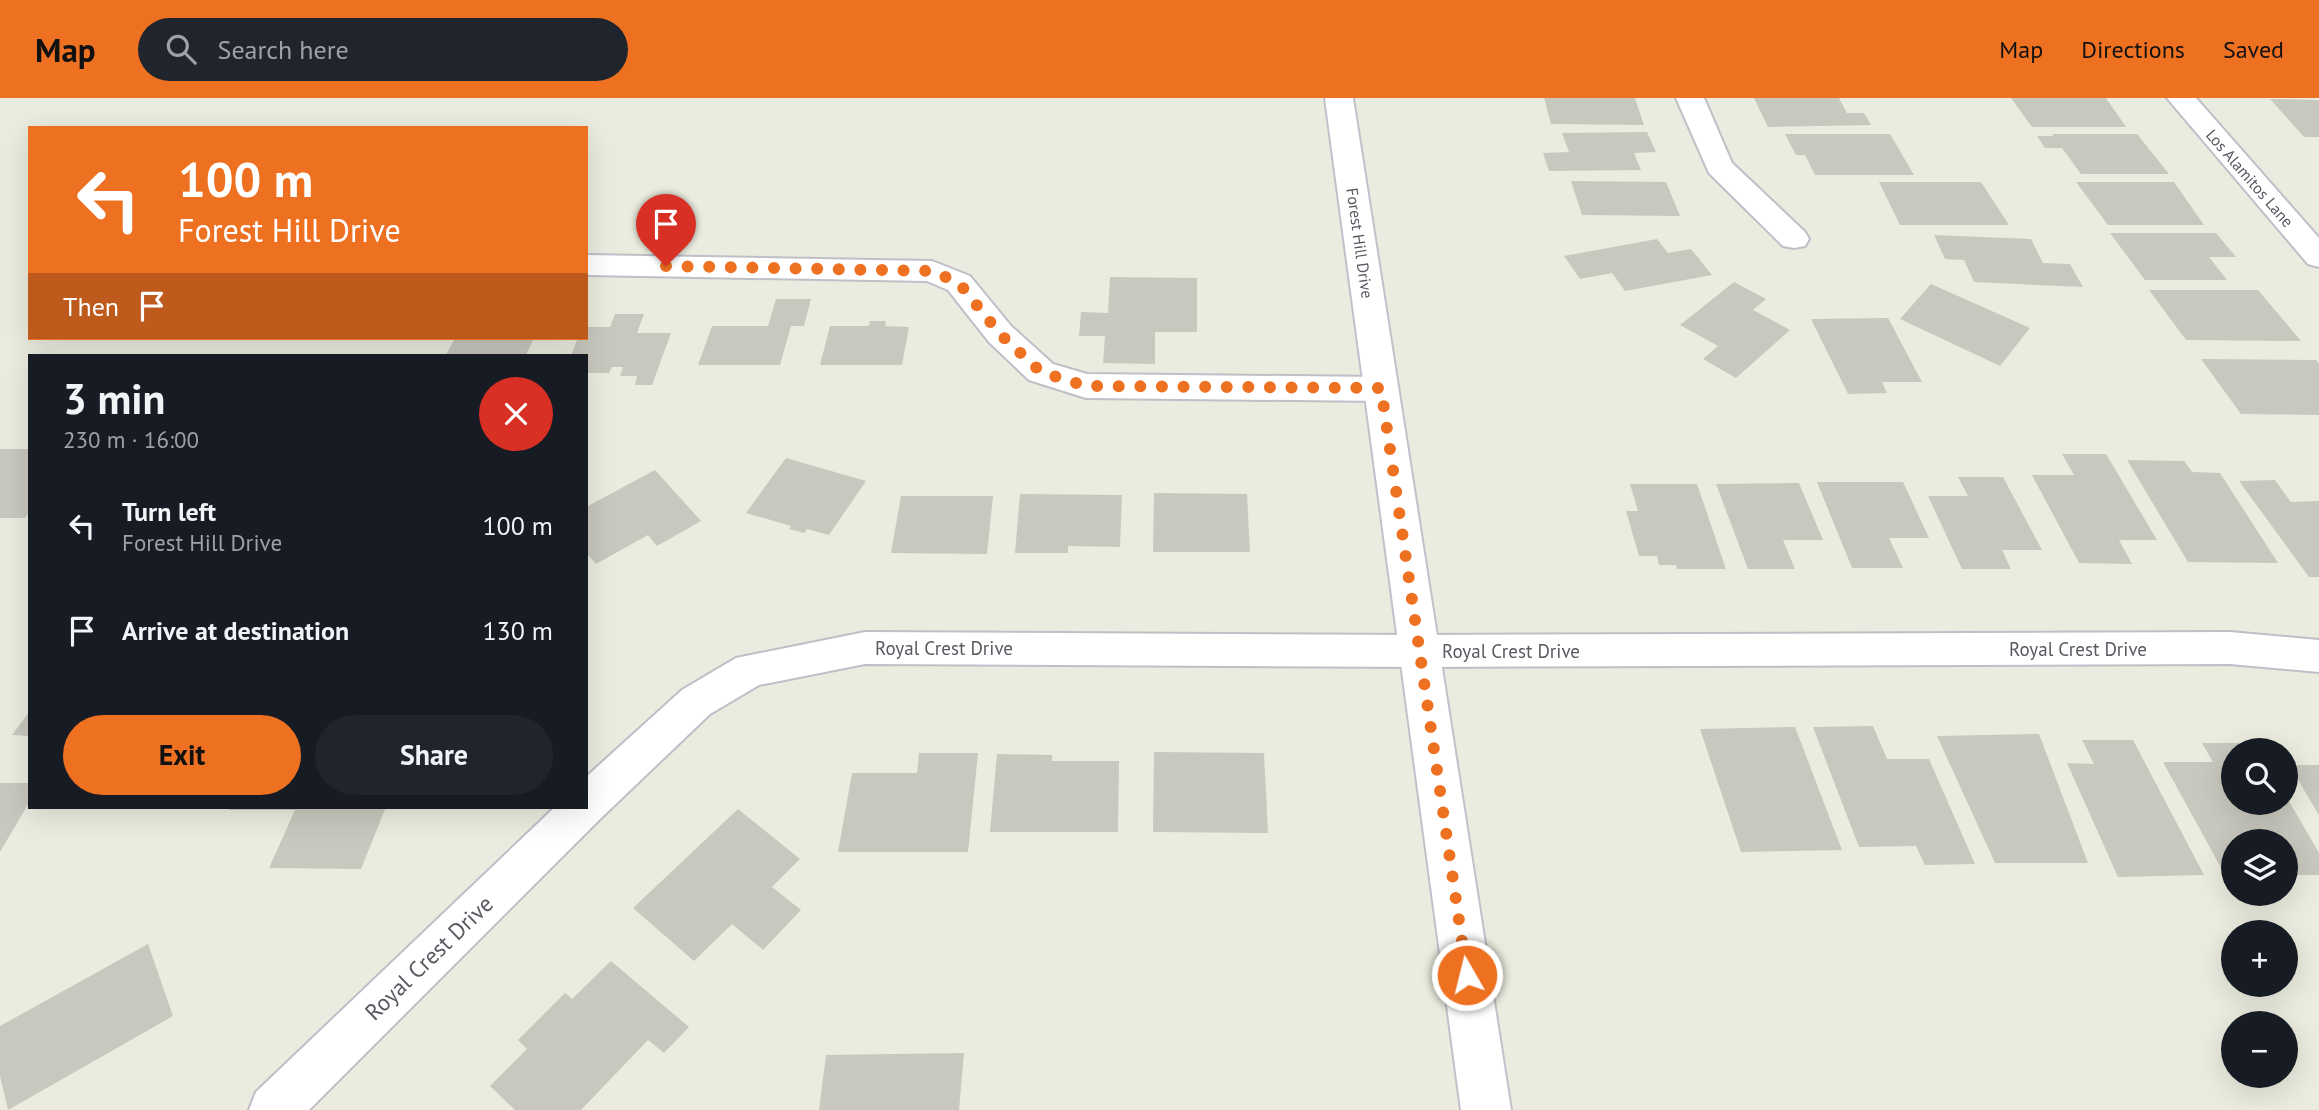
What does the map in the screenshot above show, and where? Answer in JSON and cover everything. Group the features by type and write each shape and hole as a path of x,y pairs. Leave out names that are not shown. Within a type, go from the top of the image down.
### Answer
{"street":[{"name":"Forest Hill Drive","path":"1339,98 1486,1110"},
{"path":"1690,98 1719,167 1794,239"},
{"name":"Los Alamitos Lane","path":"2181,98 2319,257"},
{"path":"588,265 932,271 959,283 1000,334 1041,372 1086,386 1381,388"},
{"name":"Royal Crest Drive","path":"588,803 696,702 750,670 865,648 1420,651 2230,648 2319,656"},
{"name":"Royal Crest Drive","path":"274,1110 582,809"}],"building":[{"path":"1544,98 1635,98 1644,125 1551,124"},
{"path":"1754,98 1839,98 1847,113 1864,113 1871,125 1768,127"},
{"path":"2011,98 2106,98 2126,127 2032,127"},
{"path":"2270,99 2319,100 2319,137 2304,137"},
{"path":"1647,132 1656,152 1634,153 1641,170 1549,171 1543,153 1569,152 1562,133"},
{"path":"1785,134 1890,134 1914,175 1815,175 1805,155 1796,155"},
{"path":"2052,134 2137,134 2169,174 2081,174 2062,148 2045,148 2037,136 2054,136"},
{"path":"1571,181 1666,182 1680,216 1582,215"},
{"path":"1879,182 1981,182 2009,225 1900,225"},
{"path":"2076,182 2174,182 2204,225 2108,225"},
{"path":"2110,233 2216,233 2236,257 2209,257 2227,280 2145,280"},
{"path":"1934,235 2031,239 2043,263 2070,264 2083,287 1974,282 1964,260 1945,259"},
{"path":"1657,239 1668,253 1691,249 1712,275 1625,291 1612,273 1580,279 1564,256"},
{"path":"1110,277 1197,278 1197,332 1155,332 1155,364 1103,363 1105,336 1079,336 1081,312 1108,313"},
{"path":"1734,282 1766,299 1753,310 1790,330 1736,378 1703,359 1718,346 1680,325"},
{"path":"1931,284 2030,328 2000,366 1900,319"},
{"path":"2149,290 2258,290 2301,341 2186,340"},
{"path":"776,299 811,299 804,326 791,326 780,365 698,365 712,326 768,326"},
{"path":"615,314 644,314 637,333 671,333 652,385 635,385 637,376 620,376 623,367 612,367 609,373 588,373 588,354 571,354 577,340 588,340 588,327 610,327"},
{"path":"1888,318 1922,382 1882,382 1887,393 1848,394 1811,319"},
{"path":"870,321 886,321 885,326 909,327 902,365 820,365 830,326 869,326"},
{"path":"454,340 533,340 526,354 447,354"},
{"path":"2201,359 2316,360 2319,364 2319,415 2241,414"},
{"path":"0,449 28,449 28,514 25,518 0,518"},
{"path":"2062,454 2106,454 2157,540 2119,540 2132,564 2079,563 2032,475 2074,475"},
{"path":"786,458 866,481 829,535 807,529 804,533 789,529 791,526 746,513"},
{"path":"2127,460 2184,461 2192,472 2220,473 2278,563 2188,562"},
{"path":"655,470 701,521 657,546 648,535 596,564 588,555 588,506"},
{"path":"1958,477 2003,477 2042,550 2002,550 2011,569 1962,569 1928,496 1968,496"},
{"path":"2275,480 2291,502 2319,501 2319,577 2309,577 2239,481"},
{"path":"1817,482 1903,482 1929,538 1889,538 1903,568 1852,568"},
{"path":"1799,483 1823,540 1783,540 1795,569 1748,569 1716,484"},
{"path":"1630,484 1697,484 1726,569 1677,569 1676,565 1659,565 1657,556 1639,556 1626,511 1638,511"},
{"path":"1154,493 1247,494 1250,552 1153,552"},
{"path":"1020,494 1122,495 1120,547 1068,546 1068,553 1015,553"},
{"path":"901,496 993,496 987,554 891,553"},
{"path":"28,714 28,736 12,735"},
{"path":"1873,726 1887,759 1929,759 1975,864 1925,865 1916,846 1859,847 1813,727"},
{"path":"1795,727 1842,850 1741,852 1700,729"},
{"path":"2039,734 2088,863 1995,863 1937,736"},
{"path":"2082,740 2133,740 2204,875 2118,877 2067,763 2094,764"},
{"path":"2202,743 2221,743 2221,815 2297,815 2319,853 2319,875 2298,875 2298,829 2221,829 2221,868 2163,762 2213,762"},
{"path":"1154,752 1264,753 1268,833 1153,832"},
{"path":"919,753 978,753 968,852 838,852 852,773 917,773"},
{"path":"997,754 1052,755 1052,761 1119,761 1118,832 990,832"},
{"path":"2298,765 2319,765 2319,815 2298,780"},
{"path":"0,783 28,783 28,804 0,852"},
{"path":"385,809 361,869 269,868 295,810 229,810"},
{"path":"738,809 800,859 772,887 801,910 763,950 732,924 694,961 633,908"},
{"path":"148,944 173,1016 8,1110 0,1076 0,1026"},
{"path":"611,961 689,1027 664,1053 648,1040 581,1110 515,1110 490,1086 527,1049 518,1040 565,993 572,999"},
{"path":"964,1053 959,1110 819,1110 826,1055"}],"route":[{"path":"666,266 932,271 959,283 1000,334 1041,372 1086,386 1381,388 1467,975"}]}
